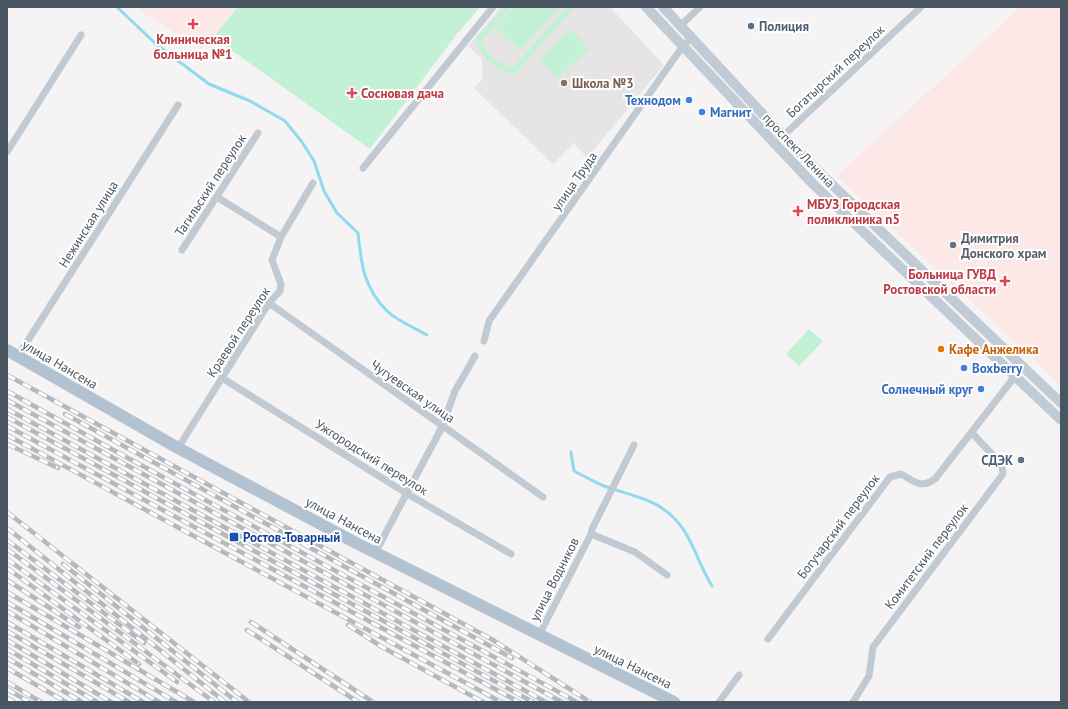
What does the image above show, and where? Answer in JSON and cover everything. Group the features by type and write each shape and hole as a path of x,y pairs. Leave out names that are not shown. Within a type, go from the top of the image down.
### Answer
{"main road":[{"name":"проспект Ленина","path":"646,7 813,184 1061,420"},
{"name":"проспект Ленина","path":"663,7 783,136 1061,403"},
{"name":"улица Нансена","path":"7,350 178,448 374,553 674,702"}],"street":[{"path":"363,168 493,7"},
{"path":"680,26 700,7"},
{"name":"Богатырский переулок","path":"783,136 921,7"},
{"path":"7,152 81,35"},
{"name":"улица Труда","path":"484,341 489,321 683,46 691,38"},
{"name":"Нежинская улица","path":"18,356 178,104"},
{"name":"Тагильский переулок","path":"182,250 258,133"},
{"name":"Краевой переулок","path":"178,448 269,304 280,291 280,284 272,260 281,237 313,183"},
{"path":"216,197 281,237"},
{"name":"Чугуевская улица","path":"269,304 442,427 544,497"},
{"path":"374,553 442,427 455,391 475,356"},
{"name":"Богучарский переулок","path":"768,639 890,477 901,474 918,484 926,484 935,479 1016,376"},
{"name":"Ужгородский переулок","path":"222,378 406,493 511,554"},
{"name":"Комитетский переулок","path":"853,702 869,676 873,647 1003,474 1002,465 972,433"},
{"name":"улица Водников","path":"539,636 591,534 614,481 634,445"},
{"name":"улица Водников","path":"591,534 635,552 667,575"},
{"path":"719,702 738,675"}],"shaded area":[{"name":"Клиническая больница №1","path":"140,7 238,7 202,49 142,12"},
{"name":"Школа №3","path":"501,7 610,7 664,65 587,158 574,143 553,164 474,88 483,78 482,59 468,46"},
{"name":"Больница ГУВД Ростовской области","path":"1021,7 1061,7 1061,385 836,176"}],"green space":[{"name":"Сосновая дача","path":"238,7 480,7 457,34 370,149 213,37"},
{"path":"504,7 512,7 481,41 493,59 512,68 567,7 575,7 514,75 501,70 490,62 482,53 475,40"},
{"path":"514,7 560,8 520,50 495,28"},
{"path":"571,29 589,49 557,78 539,58"},
{"path":"809,329 823,341 799,366 786,354"}],"waterway":[{"path":"117,7 157,45 209,84 250,101 285,121 302,142 314,161 324,191 337,213 358,233 362,266 374,294 388,312 427,335"},
{"path":"571,452 574,471 604,486 658,505 673,517 685,532 712,586"}],"railway":[{"path":"7,375 493,640 590,702"},
{"path":"7,391 577,702"},
{"path":"7,400 562,702"},
{"path":"7,409 546,702"},
{"path":"65,414 512,658"},
{"path":"7,417 533,702"},
{"path":"7,426 519,702"},
{"path":"7,435 501,702"},
{"path":"7,444 58,468"},
{"path":"7,512 249,702"},
{"path":"7,528 225,702"},
{"path":"7,540 144,643"},
{"path":"7,549 214,702"},
{"path":"7,559 177,682"},
{"path":"63,564 237,702"},
{"path":"7,568 139,664"},
{"path":"7,580 79,627"},
{"path":"7,592 194,702"},
{"path":"7,602 176,702"},
{"path":"7,611 159,702"},
{"path":"7,622 143,702"},
{"path":"251,622 373,702"},
{"path":"348,625 382,647 483,702"},
{"path":"247,630 358,702"},
{"path":"7,631 129,702"},
{"path":"7,640 111,702"},
{"path":"7,649 97,702"},
{"path":"7,658 82,702"},
{"path":"7,668 66,702"},
{"path":"7,682 41,702"},
{"path":"7,689 29,702"},
{"path":"7,698 14,702"}],"place":[{"name":"Клиническая больница №1","path":"193,24"},
{"name":"Полиция","path":"751,26"},
{"name":"Школа №3","path":"564,83"},
{"name":"Сосновая дача","path":"352,93"},
{"name":"Технодом","path":"689,100"},
{"name":"Магнит","path":"702,112"},
{"name":"МБУЗ Городская поликлиника n5","path":"798,211"},
{"name":"Димитрия Донского храм","path":"953,245"},
{"name":"Больница ГУВД Ростовской области","path":"1005,281"},
{"name":"Кафе Анжелика","path":"941,349"},
{"name":"Boxberry","path":"964,368"},
{"name":"Солнечный круг","path":"981,389"},
{"name":"СДЭК","path":"1021,460"},
{"name":"Ростов-Товарный","path":"234,537"}]}
